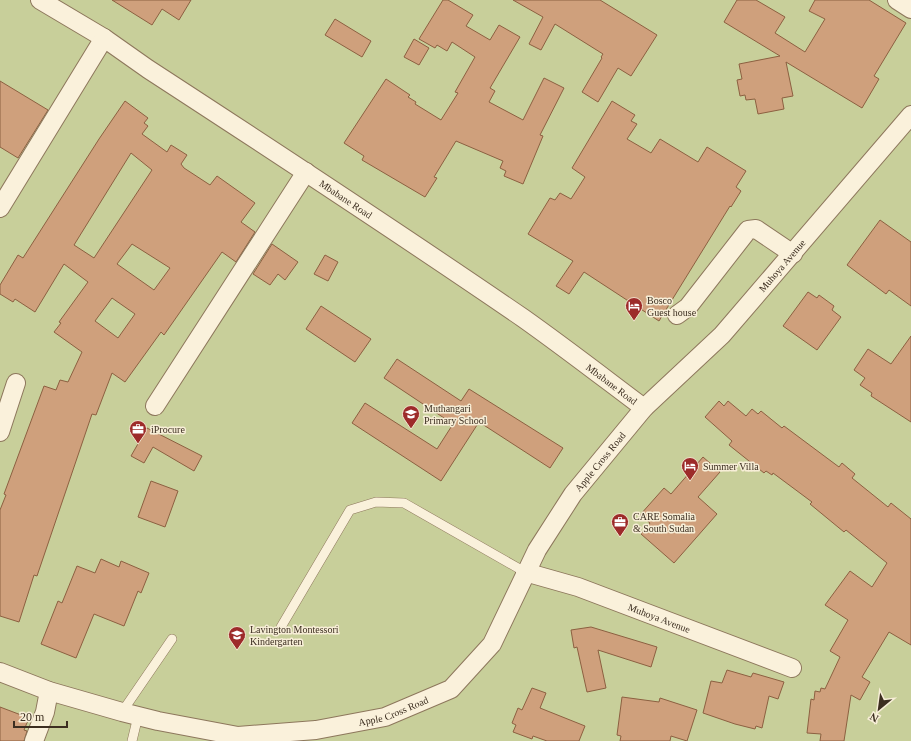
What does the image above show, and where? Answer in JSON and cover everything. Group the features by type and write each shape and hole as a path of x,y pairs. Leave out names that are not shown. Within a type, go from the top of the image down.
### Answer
{"street":[{"name":"Mbabane Road","path":"40,0 104,38 148,69 418,246 524,319 644,408"},
{"path":"897,0 911,9"},
{"path":"0,208 104,38"},
{"name":"Muhoya Avenue","path":"644,408 722,334 793,254 911,115"},
{"path":"155,406 306,172"},
{"path":"677,315 688,307 748,230 756,229 793,254"},
{"path":"0,432 16,383"},
{"name":"Apple Cross Road","path":"0,672 49,691 130,714 238,736 316,730 385,717 451,689 492,644 525,572 537,550 573,494 644,408"},
{"name":"Muhoya Avenue","path":"525,572 578,587 792,668"},
{"path":"34,741 44,712 49,691"}],"lane":[{"path":"281,627 350,510 376,502 404,503 525,572"},
{"path":"132,741 130,714 172,639"}],"green space":[{"path":"0,0 911,0 911,741 0,741"}],"building":[{"path":"112,0 191,0 179,20 162,9 152,25"},
{"path":"443,0 448,0 473,15 466,26 490,40 499,25 520,37 490,88 495,91 489,102 523,120 544,78 564,88 540,135 543,136 523,184 504,176 506,171 500,168 503,161 456,141 434,177 437,178 425,197 362,160 364,156 344,143 386,79 410,95 408,97 416,102 415,104 441,120 458,93 455,92 475,57 452,42 447,51 437,45 435,48 419,39"},
{"path":"513,0 600,0 657,35 631,76 618,68 598,102 582,92 603,54 555,24 541,50 529,44 543,17"},
{"path":"737,0 756,0 785,17 775,33 805,52 825,19 809,11 815,0 869,0 906,23 874,76 879,79 862,108 786,62 793,96 782,98 784,109 758,114 755,99 746,100 745,95 740,96 737,80 742,79 739,64 780,56 724,22"},
{"path":"335,19 371,41 362,57 325,35"},
{"path":"414,39 429,48 419,65 404,57"},
{"path":"0,81 48,110 18,158 0,147"},
{"path":"125,101 148,118 144,123 148,126 142,134 167,152 171,145 187,155 181,164 184,168 210,185 217,176 255,203 241,222 255,232 236,262 222,252 164,335 161,332 125,382 112,373 96,415 92,414 37,576 34,575 19,622 0,616 0,510 6,495 4,494 44,386 56,390 60,380 68,382 82,352 54,332 61,323 59,322 88,282 64,264 35,312 15,299 13,302 0,294 0,285 18,255 23,258","holes":["131,153 152,170 94,258 74,245","132,244 170,268 154,290 117,264","112,298 135,314 118,338 95,321"]},
{"path":"612,101 635,115 631,121 637,124 627,139 651,153 660,139 698,162 707,147 746,171 736,187 741,191 731,207 730,206 659,321 584,272 569,294 556,286 573,261 528,234 550,198 555,200 560,193 571,199 585,177 572,168"},
{"path":"880,220 911,242 911,306 889,290 886,294 847,265"},
{"path":"272,244 298,262 285,280 278,274 270,285 253,274"},
{"path":"325,255 338,262 328,281 314,274"},
{"path":"808,292 817,298 819,295 834,306 832,310 841,317 817,350 783,326"},
{"path":"321,306 371,339 355,362 306,329"},
{"path":"911,336 911,422 871,396 872,393 860,385 865,378 854,370 868,349 891,364"},
{"path":"397,359 461,401 469,389 563,448 550,468 479,422 441,481 352,423 365,403 437,449 453,424 384,378"},
{"path":"719,401 724,406 728,401 746,416 752,409 758,414 761,411 782,428 784,426 839,467 842,463 855,474 852,478 888,507 891,503 911,519 911,645 889,632 862,677 870,682 860,700 851,695 844,741 820,741 821,734 807,733 811,699 814,700 815,691 820,692 821,688 825,689 840,657 830,651 848,620 825,605 850,571 872,587 887,563 846,530 844,532 810,504 812,502 773,473 772,475 766,471 764,473 729,445 732,441 705,417"},
{"path":"147,428 202,456 194,471 153,447 144,463 131,456"},
{"path":"703,457 720,472 698,497 717,514 674,563 641,534 650,523 640,515 664,488 671,494"},
{"path":"151,481 178,491 165,527 138,517"},
{"path":"101,559 119,567 121,561 149,573 141,593 138,591 124,626 94,614 76,658 41,644 58,601 62,603 77,566 95,573"},
{"path":"591,627 657,647 651,667 598,650 606,688 587,692 577,647 574,648 571,630"},
{"path":"727,670 751,677 753,673 784,682 778,699 769,696 762,728 756,726 755,729 735,724 703,713 711,681 722,683"},
{"path":"532,688 546,693 540,708 585,726 579,741 547,741 533,736 532,739 513,732 516,725 512,723 518,708 522,710"},
{"path":"622,697 659,702 660,698 697,710 687,741 671,736 670,741 620,741 621,736 617,735"},
{"path":"0,707 29,718 24,730 27,731 24,741 0,741"}],"place":[{"name":"Bosco Guest house","path":"634,321"},
{"name":"Muthangari Primary School","path":"411,429"},
{"name":"iProcure","path":"138,444"},
{"name":"Summer Villa","path":"690,481"},
{"name":"CARE Somalia & South Sudan","path":"620,537"},
{"name":"Lavington Montessori Kindergarten","path":"237,650"}]}
